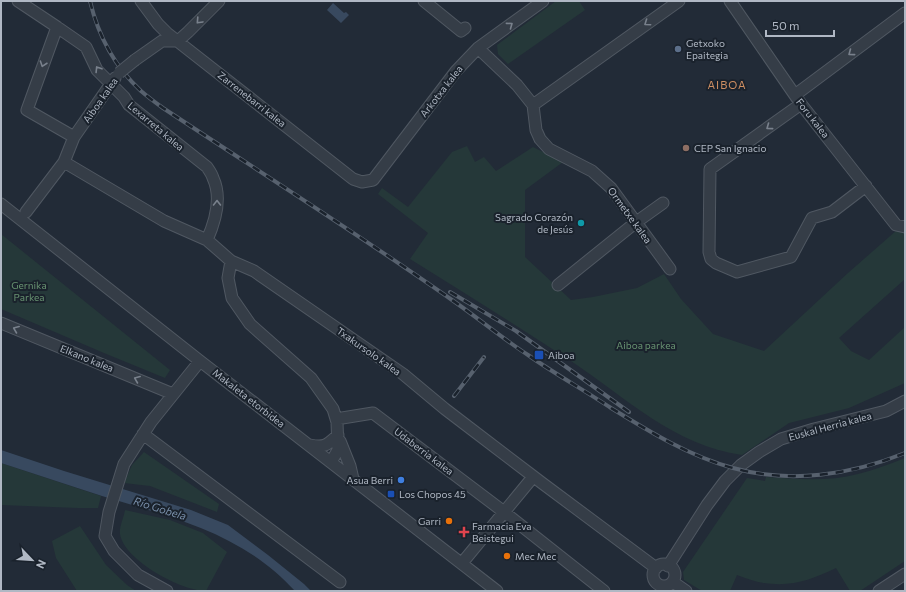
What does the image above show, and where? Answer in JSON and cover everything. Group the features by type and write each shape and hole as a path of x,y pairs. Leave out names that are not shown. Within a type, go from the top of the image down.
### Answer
{"street":[{"name":"Lexarreta kalea","path":"18,1 86,47 97,70 124,97 129,105 207,167 214,178 217,208 207,240"},
{"name":"Zarrenebarri kalea","path":"141,1 158,24 353,179 362,182 373,180"},
{"path":"178,40 219,1"},
{"path":"424,1 461,31 465,28"},
{"name":"Arkotxa kalea","path":"373,180 456,71 478,48 543,1"},
{"path":"478,48 516,85 533,105 679,1"},
{"name":"Foru kalea","path":"730,1 798,100 896,225 905,227"},
{"path":"866,186 832,212 812,218 791,257 737,272 716,263 711,259 709,252 710,169 905,13"},
{"path":"56,27 27,110 74,137"},
{"name":"Aiboa kalea","path":"26,212 64,162 74,137 119,73 162,41 178,40"},
{"name":"Ormetxe kalea","path":"533,105 536,130 540,139 549,149 592,171 611,188 670,269"},
{"name":"Txakursolo kalea","path":"64,162 164,221 207,240 231,261 254,271 403,374 533,477 656,568"},
{"name":"Makaleta etorbidea","path":"1,204 200,361 497,591"},
{"path":"558,286 636,223 663,204"},
{"path":"231,261 228,278 232,298 250,324 311,378 333,409 336,418 338,450 331,462"},
{"name":"Elkano kalea","path":"1,323 173,394"},
{"path":"166,591 138,575 114,552 105,536 109,512 124,464 143,434 200,361"},
{"name":"Euskal Herria kalea","path":"668,566 707,504 725,481 741,465 759,452 781,439 886,411 905,401"},
{"name":"Udaberria kalea","path":"336,418 373,413 504,512 604,591"},
{"path":"143,434 340,582"},
{"path":"309,445 320,447 330,443 338,435"},
{"path":"338,435 350,466 353,479"},
{"path":"462,563 533,477"},
{"path":"663,565 668,566 674,571 673,582 663,586 654,587 653,574 656,568 663,565"},
{"path":"879,591 892,588 905,574"},
{"path":"673,582 686,591"}],"green space":[{"path":"556,1 579,1 585,10 508,64 498,54 497,45"},
{"name":"Aiboa parkea","path":"467,146 475,162 484,157 496,171 533,147 563,162 525,190 525,257 571,300 637,288 664,274 681,299 713,334 764,351 897,230 905,233 905,279 839,338 851,351 869,360 905,327 905,383 849,408 789,423 742,455 718,450 695,442 673,431 631,404 571,361 410,259 428,233 378,194 382,188 408,207 452,152"},
{"name":"Gernika Parkea","path":"1,234 170,370 165,378 1,309"},
{"path":"144,452 219,504 217,512 150,486 124,483 132,465"},
{"path":"905,458 905,561 860,591 850,591 836,568 801,582 784,584 750,580 737,575 730,591 702,591 684,580 683,572 747,478 765,481 766,477 824,479 847,477 882,467"},
{"path":"1,463 101,496 98,508 1,505"},
{"path":"125,510 170,520 203,533 227,552 206,591 195,590 169,580 142,563 132,554 124,544 120,534 120,528"},
{"path":"80,526 106,565 127,585 136,591 77,591 56,558 52,541"}],"water":[{"path":"333,3 344,13 346,12 349,15 341,23 327,10"},
{"name":"Río Gobela","path":"1,450 191,510 228,525 268,555 311,591 295,591 274,571 253,555 230,541 206,530 181,520 1,463"}],"railway":[{"path":"90,1 93,14 109,50 123,72 152,100 381,251 538,362 655,434 685,450 717,463 755,473 776,476 820,475 842,472 884,461 905,453"},
{"path":"450,292 516,331 629,412"},
{"path":"454,396 484,357"}],"place":[{"name":"Getxoko Epaitegia","path":"678,49"},
{"name":"CEP San Ignacio","path":"686,148"},
{"name":"Sagrado Corazón de Jesús","path":"581,223"},
{"name":"Aiboa","path":"539,355"},
{"name":"Asua Berri","path":"401,480"},
{"name":"Los Chopos 45","path":"391,494"},
{"name":"Garri","path":"449,521"},
{"name":"Farmacia Eva Beistegui","path":"464,532"},
{"name":"Mec Mec","path":"507,556"}],"district":[{"name":"AIBOA","path":"727,84"}]}
